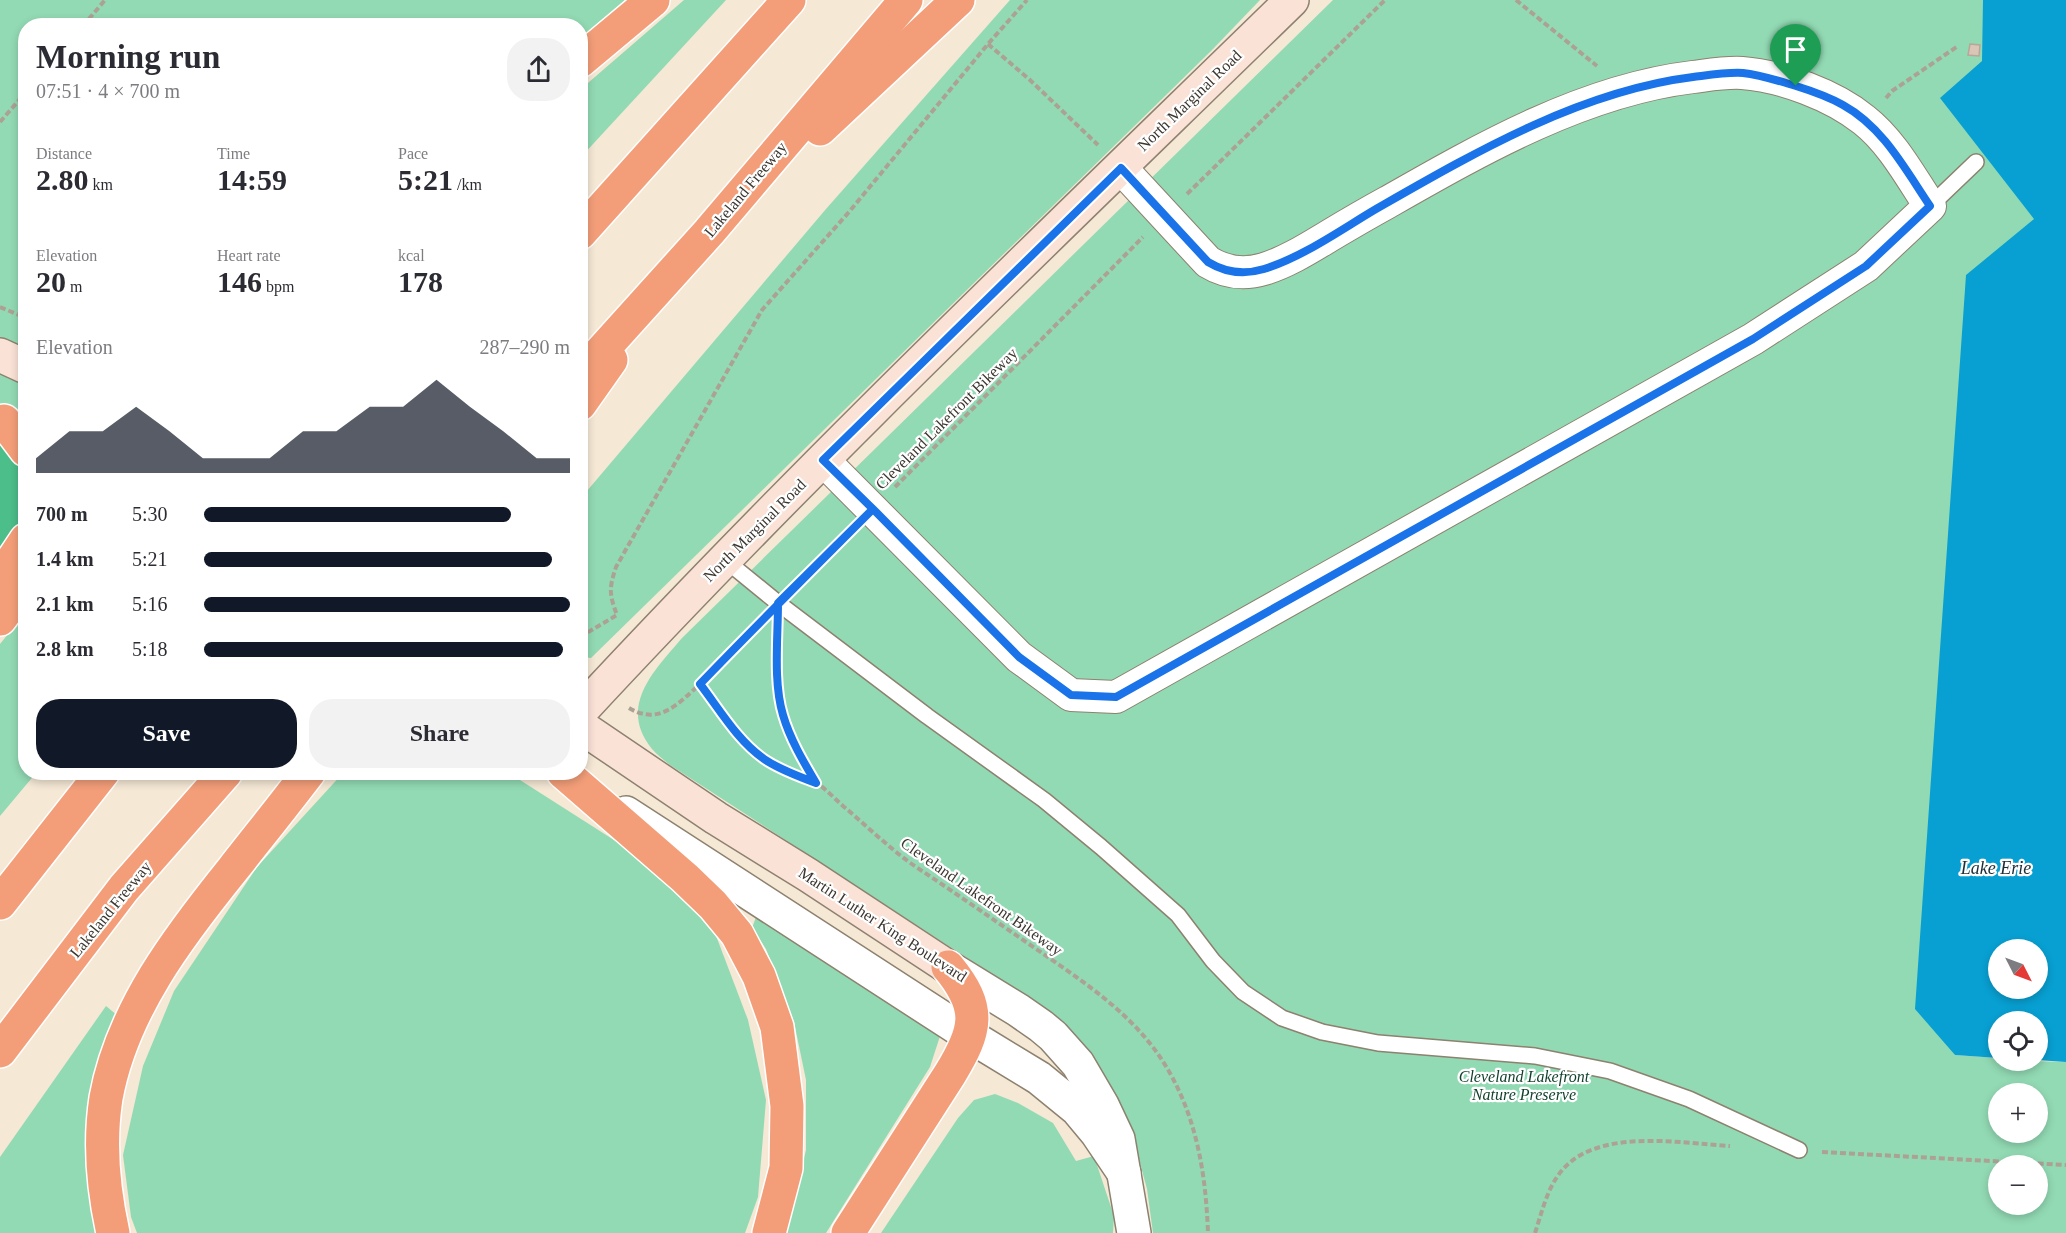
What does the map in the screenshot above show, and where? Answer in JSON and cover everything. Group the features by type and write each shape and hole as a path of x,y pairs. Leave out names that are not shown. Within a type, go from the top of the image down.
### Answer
{"highway":[{"path":"588,54 653,0"},
{"path":"588,224 789,0"},
{"name":"Lakeland Freeway","path":"588,366 709,232 906,0"},
{"path":"709,232 958,0"},
{"path":"588,392 664,282"},
{"path":"0,579 18,552"},
{"path":"0,618 18,594"},
{"path":"0,903 97,780"},
{"name":"Lakeland Freeway","path":"0,1051 124,888 219,780"},
{"path":"112,1233 105,1200 102,1158 106,1097 122,1042 153,979 192,920 303,780"},
{"path":"572,780 713,905 737,934 759,976 777,1027 787,1106 786,1168 769,1233"},
{"path":"848,1233 950,1074 970,1036 972,1022 967,993 948,967"}],"main road":[{"name":"North Marginal Road","path":"588,704 724,559 823,460 1292,0"},
{"path":"0,355 18,363"},
{"name":"Martin Luther King Boulevard","path":"588,731 716,818 948,967"}],"street":[{"path":"823,460 1019,657 1071,695 1116,697 1753,339 1866,266 1930,206 1885,140 1865,120 1844,105 1796,86 1742,73 1671,80 1627,90 1550,118 1475,153 1303,251 1264,269 1247,272 1220,270 1200,254 1121,168"},
{"name":"Martin Luther King Boulevard","path":"575,780 1054,1089 1077,1109 1097,1133 1124,1173"},
{"name":"Martin Luther King Boulevard","path":"948,967 1018,1010 1053,1036 1067,1051 1092,1086 1118,1139 1134,1233"}],"lane":[{"path":"1930,206 1976,162"},
{"path":"724,559 927,716 1044,800 1178,915 1213,961 1243,992 1282,1018 1322,1032 1378,1043 1535,1056 1610,1071 1689,1099 1799,1150"}],"path":[{"path":"90,18 105,0"},
{"path":"588,631 617,615 610,592 610,584 616,567 762,310 849,212 1027,0"},
{"name":"Cleveland Lakefront Bikeway","path":"1208,1233 1206,1193 1194,1129 1170,1073 1156,1051 1124,1015 1080,979 910,862 816,783 765,759 748,746 700,684 1164,216 1385,0"},
{"path":"1516,0 1627,90"},
{"path":"988,44 1030,80 1121,168"},
{"path":"1865,120 1892,91 1958,46"},
{"path":"0,122 18,101"},
{"path":"0,307 18,315"},
{"path":"778,603 779,696 783,715 789,733 816,783"},
{"path":"640,715 653,715 669,710 700,684"}],"green space":[{"path":"0,0 625,0 588,32 588,18 18,18 18,480 0,506"},
{"path":"684,0 726,0 588,149 588,83"},
{"path":"1010,0 1260,0 1212,50 591,658 588,658 588,490 826,209"},
{"name":"Cleveland Lakefront Nature Preserve","path":"1333,0 2066,0 2066,1012 1916,1001 1955,1055 1988,1057 1988,1071 2048,1071 2048,1061 2066,1062 2066,1233 1153,1233 1147,1189 1136,1148 1024,995 670,765 652,749 642,733 638,718 639,703 651,676 682,638"},
{"path":"0,419 18,429 18,594 0,619"},
{"path":"18,622 18,780 30,780 0,816 0,644"},
{"path":"337,780 520,780 661,870 715,933 748,1020 766,1100 758,1197 745,1233 137,1233 131,1217 123,1155 143,1066 174,991 257,867"},
{"path":"756,917 910,1006 941,1033 930,1067 826,1233 786,1233 806,1150 806,1080 794,1022 766,949 752,928"},
{"path":"106,1006 118,1016 97,1076 86,1139 87,1183 97,1233 0,1233 0,1157"},
{"path":"995,1094 1018,1103 1053,1123 1076,1161 1094,1156 1114,1216 1113,1233 881,1233 958,1118 974,1100"}],"water":[{"name":"Lake Erie","path":"1983,0 2066,0 2066,1062 2048,1061 2048,1011 1988,1011 1988,1057 1955,1055 1915,1009 1966,275 2034,219 1940,98 1982,61"}],"building":[{"path":"1970,44 1980,45 1979,56 1968,55"}],"route":[{"path":"1796,86 1742,73 1671,80 1627,90 1550,118 1475,153 1303,251 1264,269 1247,272 1220,270 1208,262 1121,168 823,460 873,509 778,603 779,696 783,715 796,748 816,783 765,759 748,746 700,684 778,603 826,556 873,509 1019,657 1071,695 1116,697 1753,339 1866,266 1930,206 1885,140 1865,120 1844,105 1796,86"}]}
